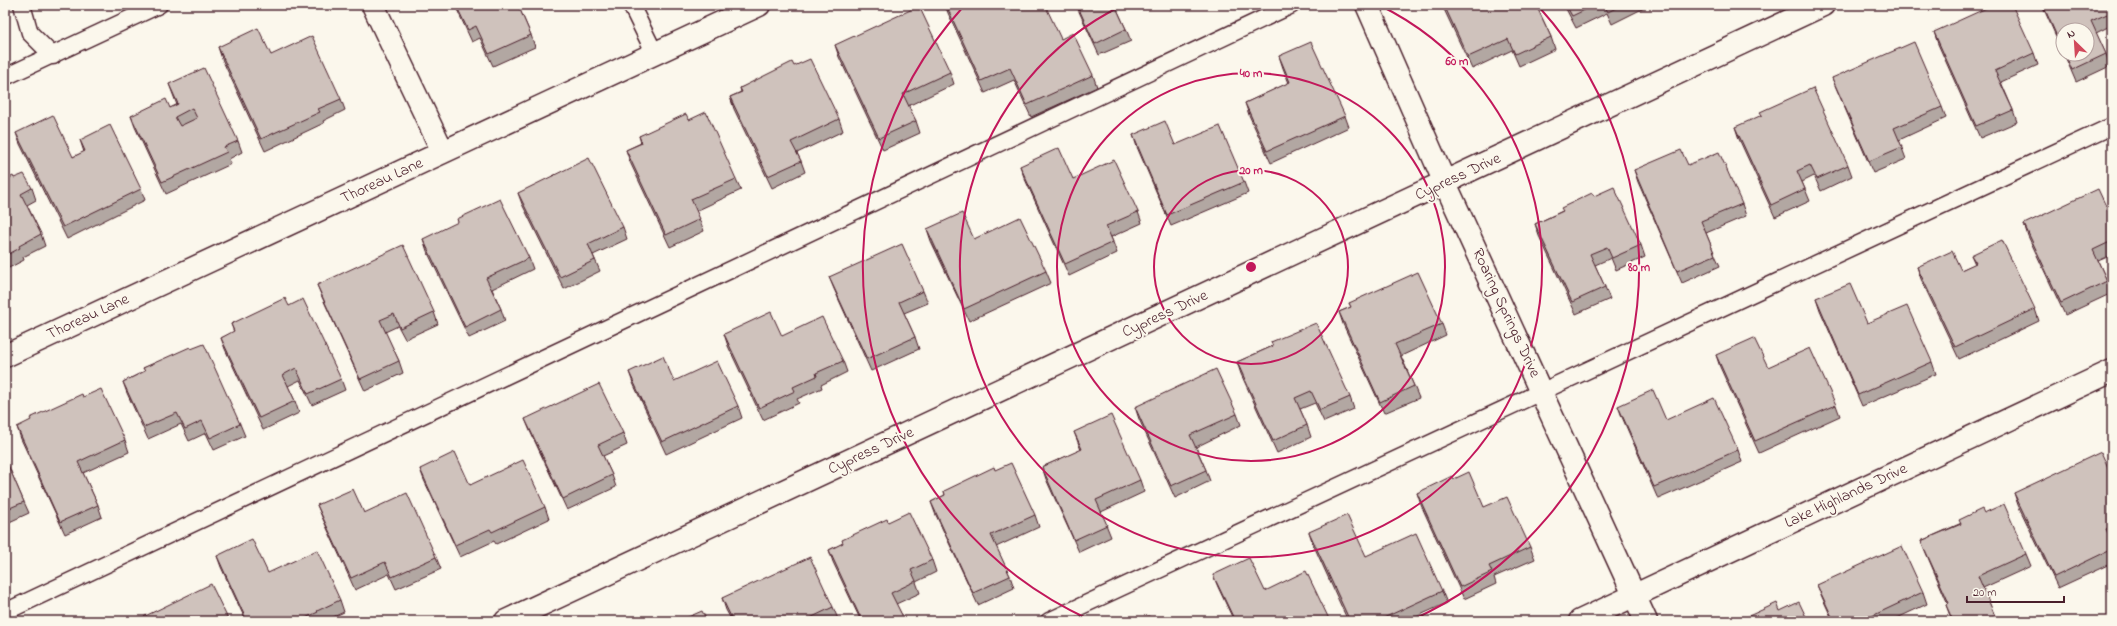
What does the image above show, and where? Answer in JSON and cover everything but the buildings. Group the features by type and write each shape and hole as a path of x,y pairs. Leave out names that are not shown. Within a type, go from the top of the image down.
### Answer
{"street":[{"path":"373,5 443,152"},
{"name":"Thoreau Lane","path":"5,356 759,5"},
{"name":"Roaring Springs Drive","path":"1367,5 1445,183 1542,391 1646,621"},
{"name":"Cypress Drive","path":"506,621 1823,5"},
{"name":"Lake Highlands Drive","path":"1580,621 2112,371"}],"lane":[{"path":"22,5 30,33 52,56"},
{"path":"5,77 159,5"},
{"path":"631,5 654,54"},
{"path":"5,612 1292,5"},
{"path":"1049,621 2112,126"}]}
